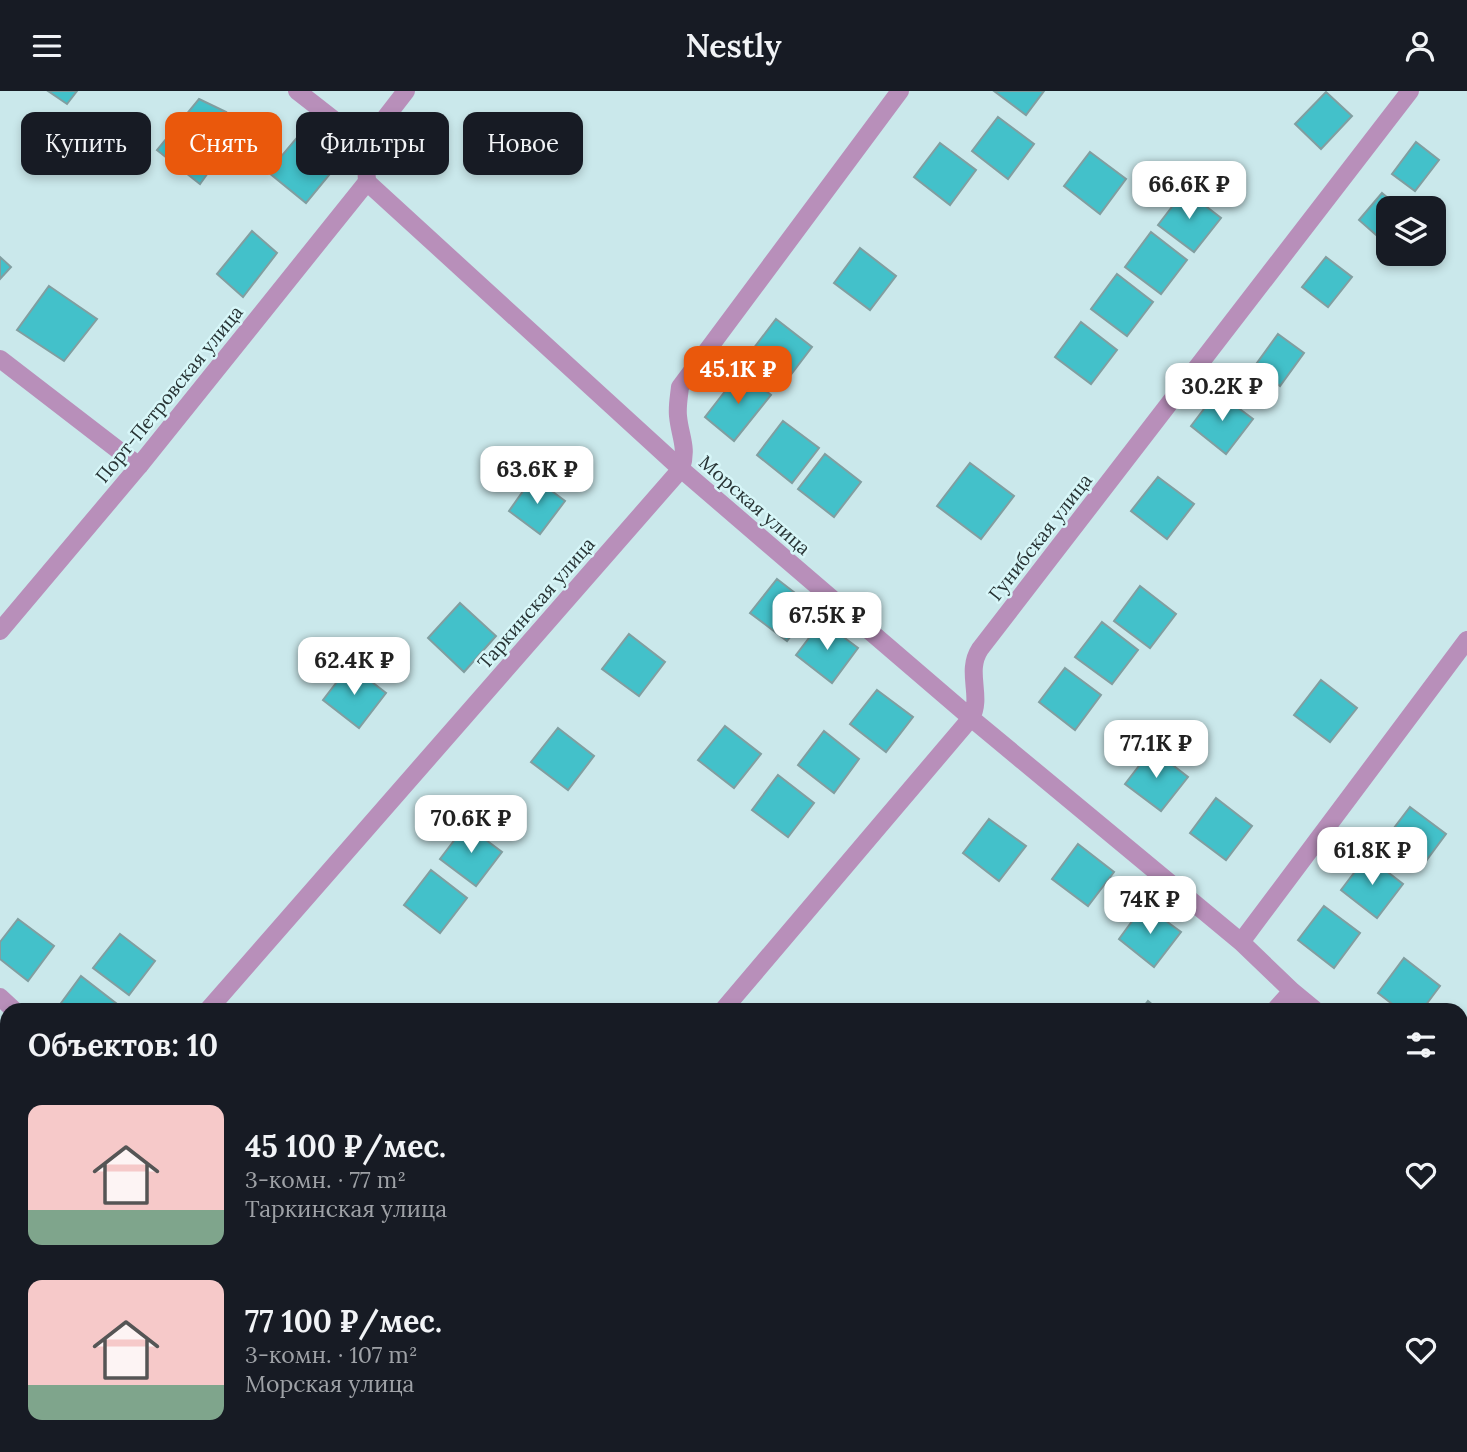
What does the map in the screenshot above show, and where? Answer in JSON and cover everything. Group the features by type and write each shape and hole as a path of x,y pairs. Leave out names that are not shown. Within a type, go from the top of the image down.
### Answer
{"street":[{"path":"297,91 324,112"},
{"path":"390,112 406,91"},
{"path":"681,469 685,457 678,417 680,387 900,91"},
{"name":"Гунибская улица","path":"971,718 975,705 975,656 1410,91"},
{"path":"367,175 367,182"},
{"name":"Морская улица","path":"367,182 681,469 971,718 1241,942 1307,1003"},
{"name":"Порт-Петровская улица","path":"0,631 139,466 367,182"},
{"path":"0,359 139,466"},
{"name":"Таркинская улица","path":"214,1003 681,469"},
{"path":"1241,942 1467,640"},
{"path":"729,1003 971,718"},
{"path":"1281,1003 1292,991"}],"building":[{"path":"48,91 77,91 67,104"},
{"path":"994,91 1044,91 1026,115"},
{"path":"1326,92 1352,116 1321,149 1295,124"},
{"path":"199,99 226,112 188,112"},
{"path":"998,117 1034,144 1008,179 972,151"},
{"path":"296,139 296,175 329,175 306,203 272,175 282,175 282,155"},
{"path":"165,140 165,156 157,150"},
{"path":"1416,142 1439,160 1415,191 1392,174"},
{"path":"940,143 976,170 950,205 914,177"},
{"path":"1090,152 1126,179 1100,214 1064,186"},
{"path":"189,175 206,175 200,184"},
{"path":"1185,190 1221,218 1194,252 1158,225"},
{"path":"1376,200 1376,235 1359,220"},
{"path":"252,231 277,253 243,297 217,274"},
{"path":"1151,232 1187,260 1161,294 1125,267"},
{"path":"860,248 896,276 870,310 834,283"},
{"path":"0,257 11,267 0,279"},
{"path":"1326,257 1352,277 1328,307 1302,287"},
{"path":"1117,274 1153,302 1127,336 1091,309"},
{"path":"49,286 97,319 64,361 17,330"},
{"path":"776,319 812,347 786,381 750,353"},
{"path":"1081,322 1117,350 1091,384 1055,357"},
{"path":"1278,334 1304,353 1280,386 1254,367"},
{"path":"741,371 771,395 734,441 705,417"},
{"path":"1217,392 1253,419 1226,454 1191,426"},
{"path":"783,421 819,448 792,483 757,455"},
{"path":"825,454 861,482 834,517 798,489"},
{"path":"970,463 1014,496 981,539 937,506"},
{"path":"533,477 565,501 540,534 509,511"},
{"path":"1158,477 1194,504 1167,539 1131,511"},
{"path":"777,579 813,607 787,641 750,613"},
{"path":"1140,586 1176,614 1150,648 1114,621"},
{"path":"460,603 496,636 464,672 428,638"},
{"path":"822,621 858,648 832,683 796,655"},
{"path":"1102,622 1138,650 1112,684 1075,657"},
{"path":"629,634 665,662 639,696 602,669"},
{"path":"350,665 386,693 359,728 323,700"},
{"path":"1065,668 1101,695 1075,730 1039,702"},
{"path":"1321,680 1357,708 1330,742 1294,715"},
{"path":"877,690 913,717 886,752 850,724"},
{"path":"725,726 761,754 734,788 698,760"},
{"path":"558,728 594,756 568,790 531,762"},
{"path":"824,731 859,759 834,793 798,765"},
{"path":"1152,749 1188,777 1161,811 1125,784"},
{"path":"778,775 814,803 788,837 752,810"},
{"path":"1216,798 1252,826 1226,860 1190,833"},
{"path":"1410,807 1446,834 1420,869 1384,841"},
{"path":"989,819 1026,846 999,881 963,853"},
{"path":"466,825 502,852 476,886 440,859"},
{"path":"1078,844 1114,872 1088,906 1052,879"},
{"path":"1367,856 1403,884 1377,918 1341,890"},
{"path":"431,870 467,898 440,933 404,905"},
{"path":"1144,905 1181,932 1154,967 1119,939"},
{"path":"1324,906 1360,933 1334,968 1298,940"},
{"path":"18,919 54,946 28,981 0,959 0,942"},
{"path":"120,934 155,961 129,995 93,968"},
{"path":"1404,958 1440,986 1427,1003 1391,1003 1378,993"},
{"path":"81,976 116,1003 61,1003"}]}
